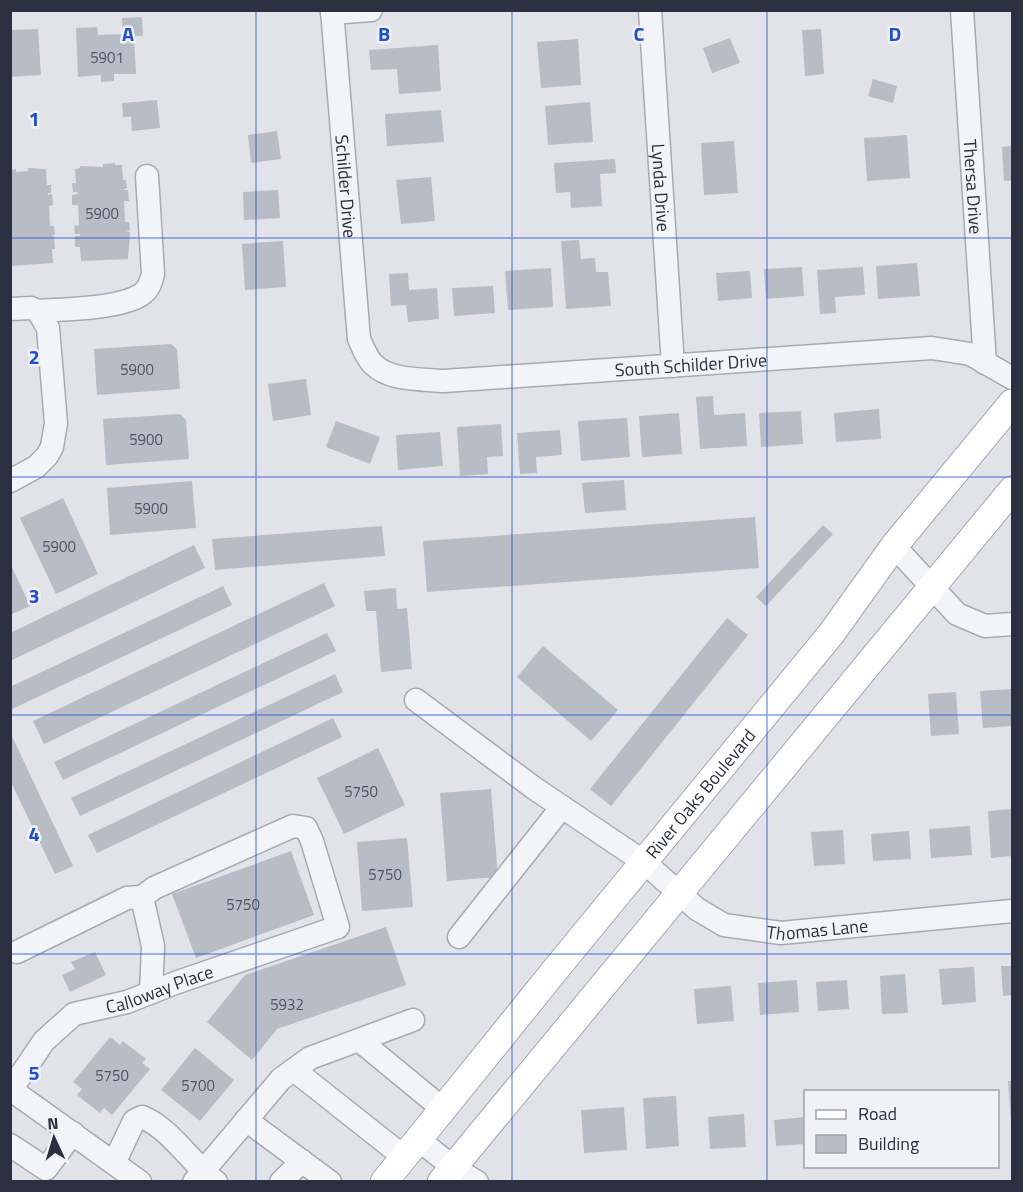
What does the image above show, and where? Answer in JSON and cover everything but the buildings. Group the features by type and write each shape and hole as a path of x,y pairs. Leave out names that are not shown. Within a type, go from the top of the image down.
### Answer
{"main road":[{"name":"River Oaks Boulevard","path":"384,1182 831,634 894,546 1012,403"},
{"path":"447,1174 1012,490"}],"street":[{"path":"332,12 371,10"},
{"name":"Lynda Drive","path":"650,10 673,366"},
{"name":"Thersa Drive","path":"962,10 985,363"},
{"name":"Schilder Drive","path":"332,12 359,339 369,359"},
{"path":"10,309 31,308 38,311 111,305 143,294 150,285 153,274 147,176"},
{"path":"10,481 36,467 47,456 52,447 56,423 48,328 38,311"},
{"name":"South Schilder Drive","path":"369,359 374,366 393,376 444,381 932,348 970,354 1012,378"},
{"path":"894,546 957,614 985,626 1012,624"},
{"name":"Thomas Lane","path":"416,700 562,807 644,862 697,909 724,924 781,933 1012,911"},
{"path":"459,937 562,807"},
{"name":"Calloway Place","path":"11,1090 44,1041 74,1014 127,1002 338,927 312,841 306,828 293,826 154,888 142,897"},
{"path":"17,952 127,898 142,897 153,946 151,993"},
{"path":"114,1162 134,1121 142,1117 155,1122 204,1178 246,1120 281,1079 310,1058 413,1020"},
{"path":"359,1040 443,1109"},
{"path":"294,1070 447,1174 477,1182"},
{"path":"11,1090 140,1182"},
{"path":"246,1120 330,1182"},
{"path":"10,1145 46,1169 72,1133"},
{"path":"281,1182 302,1161"}]}
